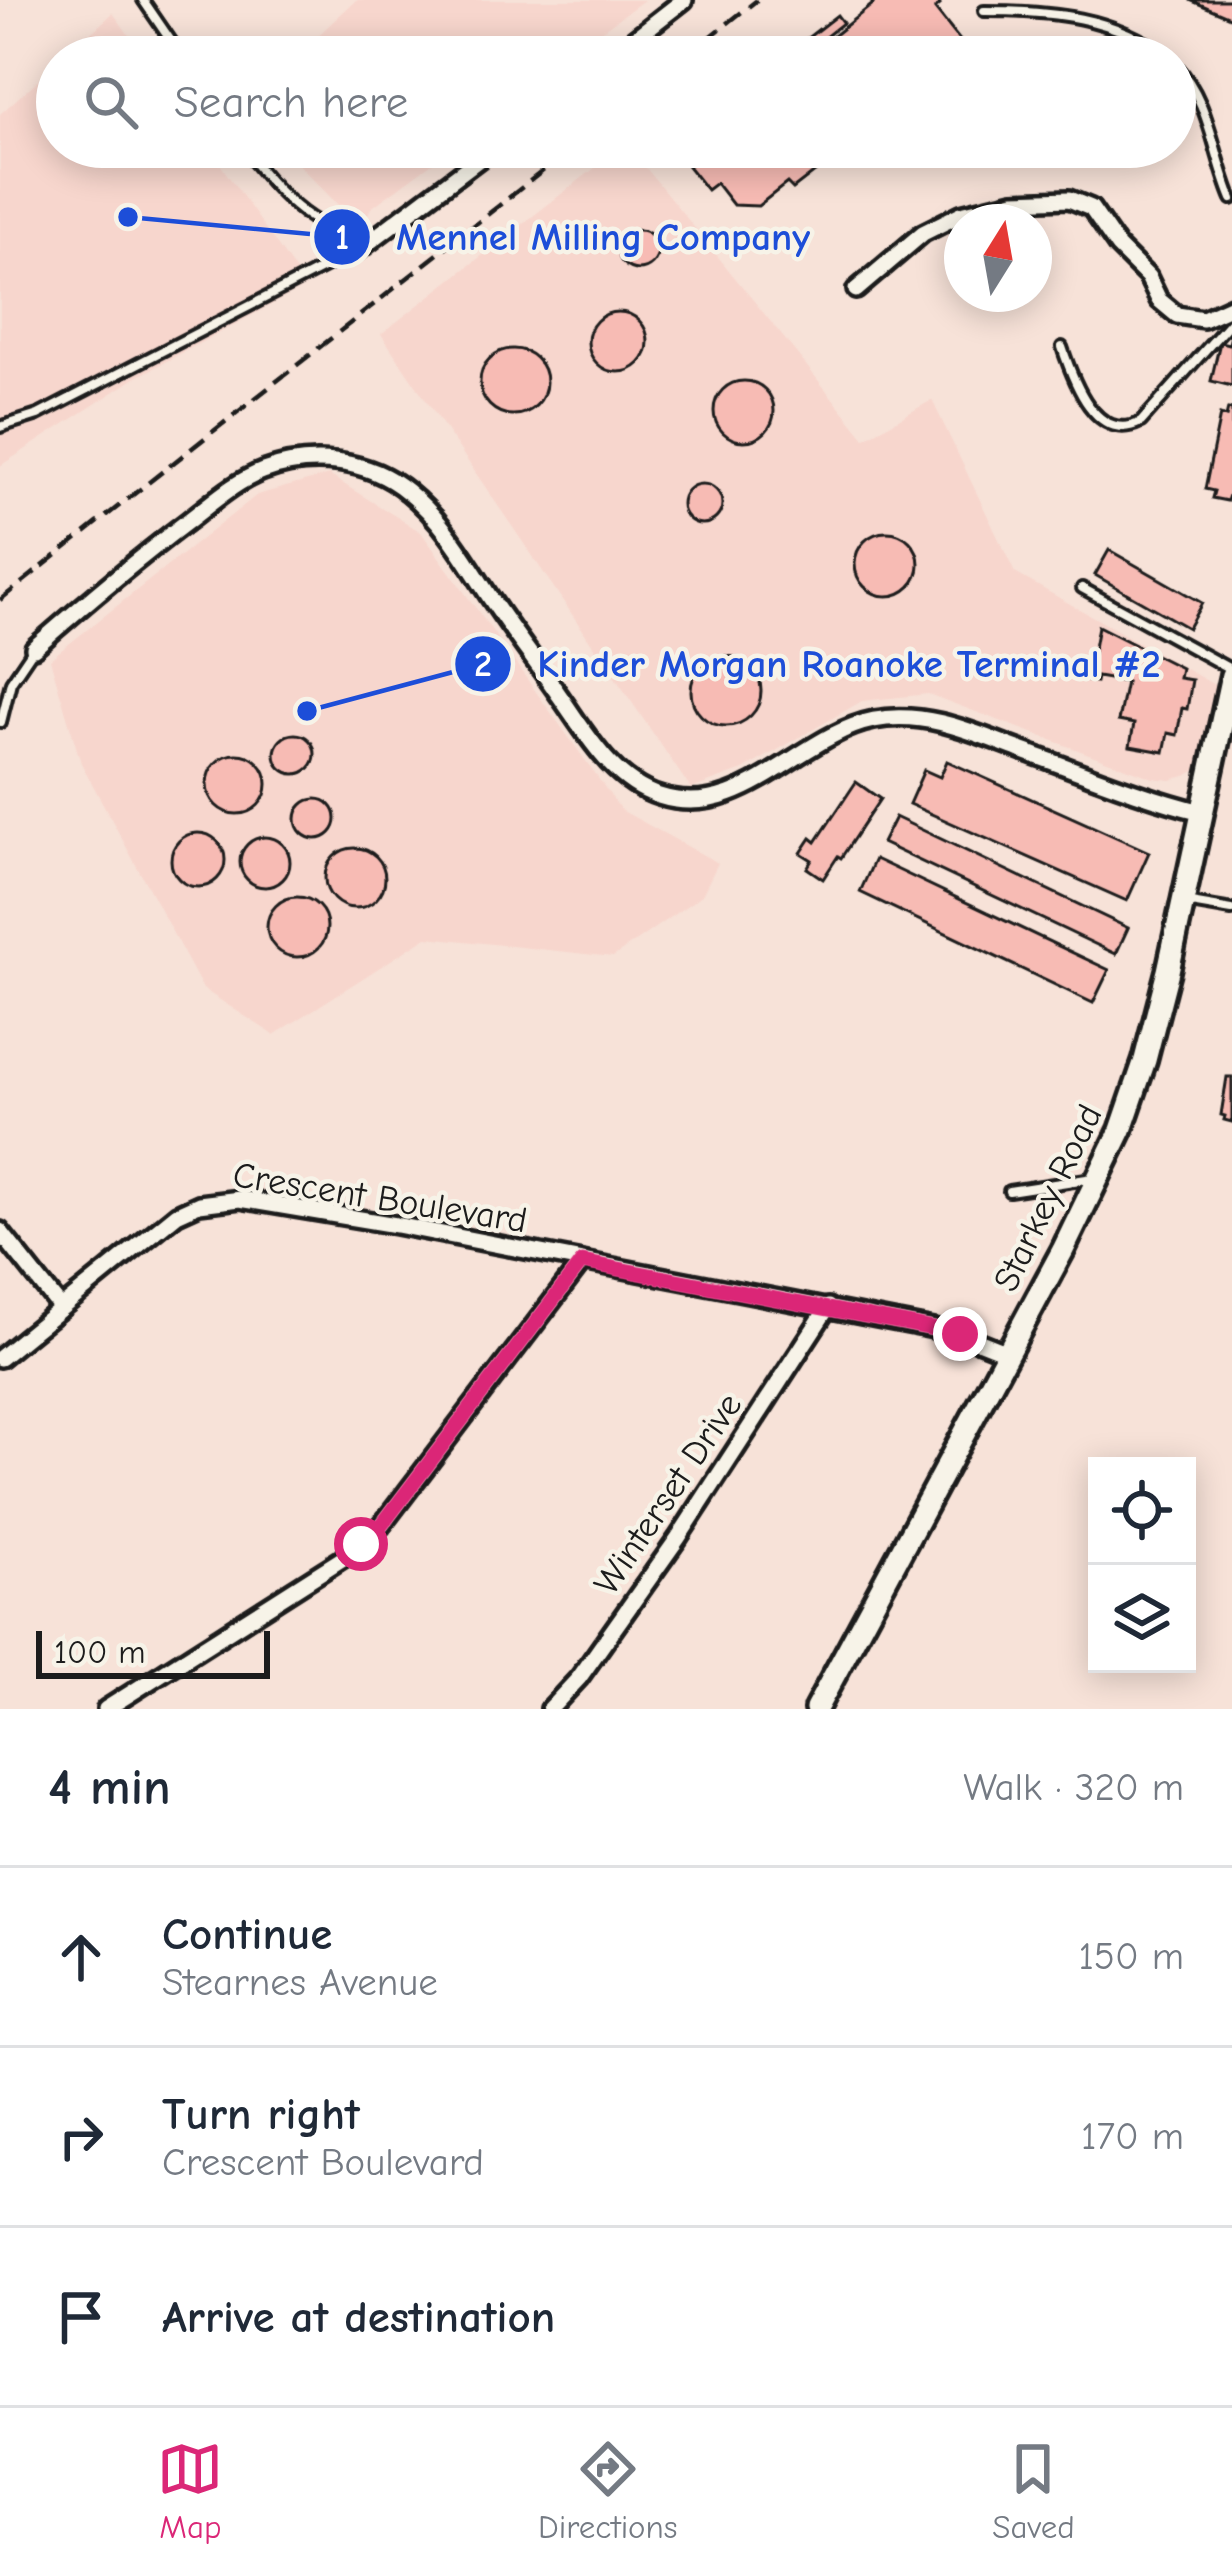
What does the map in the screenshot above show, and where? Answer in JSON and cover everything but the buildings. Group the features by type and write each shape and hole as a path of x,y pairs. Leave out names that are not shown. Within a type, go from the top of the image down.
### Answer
{"main road":[{"name":"Starkey Road","path":"817,1709 1100,1177 1139,1081 1231,681"}],"street":[{"path":"638,36 684,0"},
{"path":"360,249 467,168"},
{"path":"856,290 923,233 962,214 1014,201 1069,199 1084,202 1101,218 1118,247 1148,278 1159,300 1177,315 1203,320 1232,306"},
{"path":"34,648 238,483 296,462 347,464 389,478 420,502 616,771 646,791 684,801 729,795 834,734 866,721 910,717 948,724 1164,803 1202,812"},
{"name":"Crescent Boulevard","path":"0,1358 177,1214 199,1204 240,1199 828,1307 960,1334 1008,1353"},
{"path":"0,1232 61,1308"},
{"path":"106,1709 348,1555 381,1526 582,1262"},
{"name":"Winterset Drive","path":"550,1709 578,1678 678,1538 828,1307"}],"lane":[{"path":"143,0 168,36"},
{"path":"984,11 1079,17 1135,36"},
{"path":"1196,93 1232,199"},
{"path":"0,427 38,416 360,249 347,236 309,216 261,168"},
{"path":"1062,347 1089,404 1103,421 1123,428 1142,422 1232,320"},
{"path":"1082,588 1231,681"},
{"path":"1,722 11,682 34,648"},
{"path":"1183,901 1232,910"},
{"path":"1010,1191 1100,1177"}],"shaded area":[{"path":"356,0 644,0 594,36 317,36"},
{"path":"113,13 130,36 87,36"},
{"path":"36,82 36,168 223,168 306,286 135,378 0,466 0,114"},
{"path":"302,168 425,168 371,208 361,228"},
{"path":"595,168 646,168 865,438 932,400 1015,573 1218,687 1200,768 1171,780 1153,778 928,694 862,701 743,770 691,789 381,334"},
{"path":"329,475 421,532 621,810 718,863 702,895 613,957 427,937 274,1035 203,989 81,763 50,659 257,495"}],"railway":[{"path":"712,36 757,0"},
{"path":"0,600 546,168"}],"place":[{"name":"Mennel Milling Company","path":"128,217"},
{"name":"Kinder Morgan Roanoke Terminal #2","path":"307,711"}],"route":[{"path":"361,1544 381,1526 582,1262 960,1334"}]}
